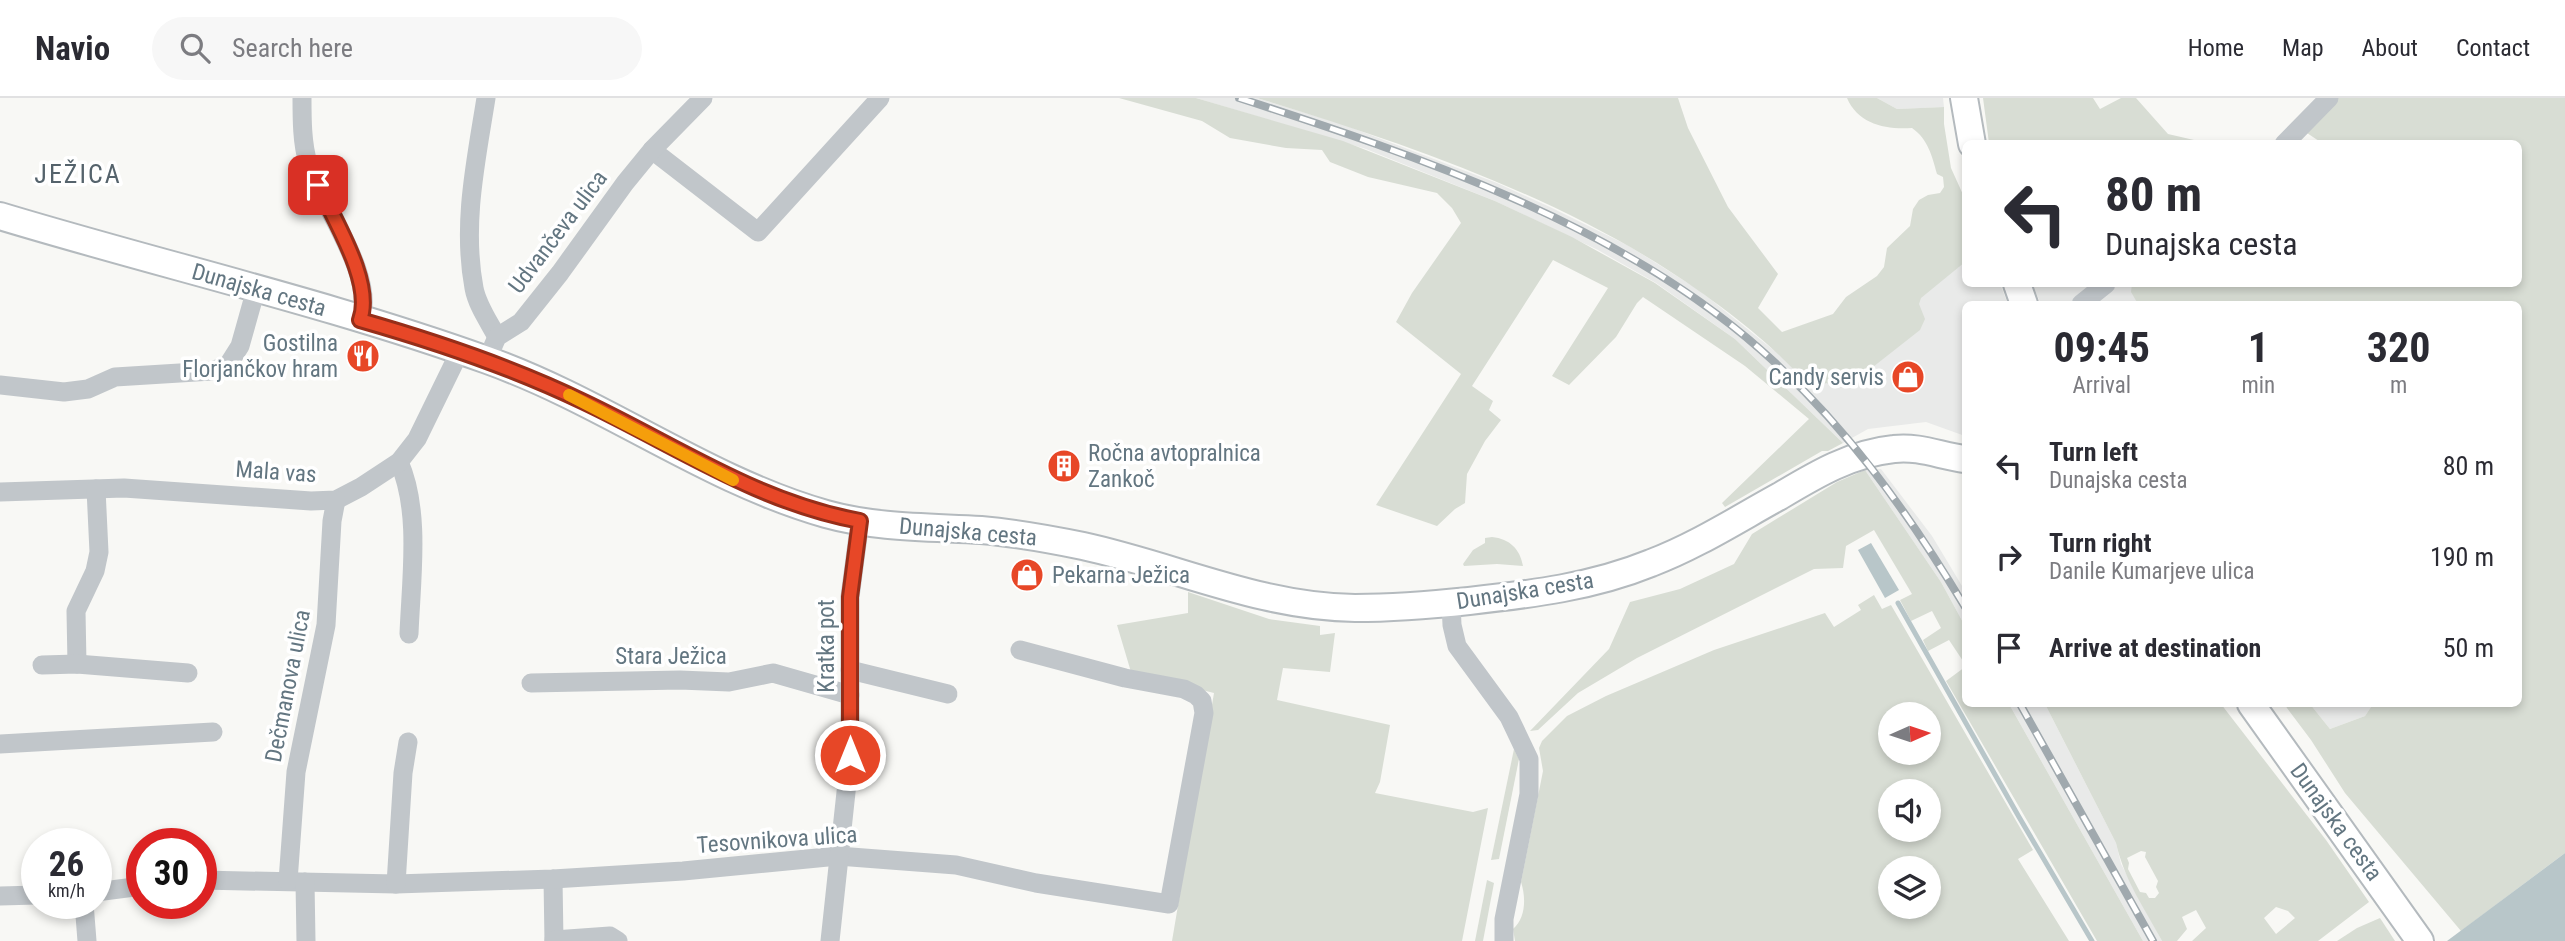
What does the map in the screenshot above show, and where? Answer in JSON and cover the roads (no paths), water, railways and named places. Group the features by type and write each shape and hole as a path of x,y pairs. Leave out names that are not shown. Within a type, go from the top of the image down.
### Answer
{"main road":[{"path":"1964,98 1971,140"},
{"name":"Dunajska cesta","path":"0,216 460,351 492,348 583,401 745,485 787,503 860,521 904,527 1045,538 1110,552 1212,584 1327,607 1380,608 1451,603 1565,589 1650,564 1706,537 1843,462 1894,449 1915,449 1961,462"},
{"name":"Dunajska cesta","path":"2253,707 2420,941"}],"street":[{"path":"302,98 308,162 358,270 365,307 360,320"},
{"name":"Udvančeva ulica","path":"486,98 471,189 469,233 474,289 492,348 521,322 652,150 703,98"},
{"path":"652,150 758,232 880,98"},
{"path":"2288,140 2329,98"},
{"path":"2085,301 2102,287"},
{"path":"0,385 64,392 88,389 115,377 212,371 228,365 240,346 256,289"},
{"name":"Mala vas","path":"0,492 96,489 219,493 311,501 336,499 361,487 399,462 417,439 460,351"},
{"path":"399,462 407,479 412,523 409,634"},
{"path":"77,664 76,611 95,571 99,552 96,489"},
{"name":"Dečmanova ulica","path":"297,881 296,772 326,625 332,521 336,499"},
{"name":"Kratka pot","path":"830,941 850,755 850,597 860,521"},
{"path":"1451,603 1457,646 1509,718 1524,745 1531,769 1529,794 1504,919 1504,941"},
{"name":"Tesovnikova ulica","path":"217,880 396,884 552,879 683,871 838,856 956,865 1035,883 1169,904 1204,713 1202,701 1184,689 1125,678 1020,650"},
{"path":"42,666 77,664 188,673"},
{"path":"850,670 948,694"},
{"name":"Stara Ježica","path":"531,682 729,682 773,673 850,695"},
{"path":"0,744 213,732"},
{"path":"396,884 403,773 408,741"},
{"path":"552,879 554,941 610,936 618,941"},
{"path":"297,881 306,941"},
{"path":"0,896 21,895"},
{"path":"85,919 87,941"}],"waterway":[{"path":"1898,603 2092,941"}],"railway":[{"path":"1239,98 1375,144 1514,198 1581,230 1645,266 1705,306 1792,378 1847,439 1898,503 1962,602"},
{"path":"2022,707 2153,941"}],"place":[{"name":"Gostilna Florjančkov hram","path":"363,356"},
{"name":"Candy servis","path":"1908,377"},
{"name":"Ročna avtopralnica Zankoč","path":"1064,466"},
{"name":"Pekarna Ježica","path":"1027,575"}],"district":[{"name":"JEŽICA","path":"78,174"}]}
